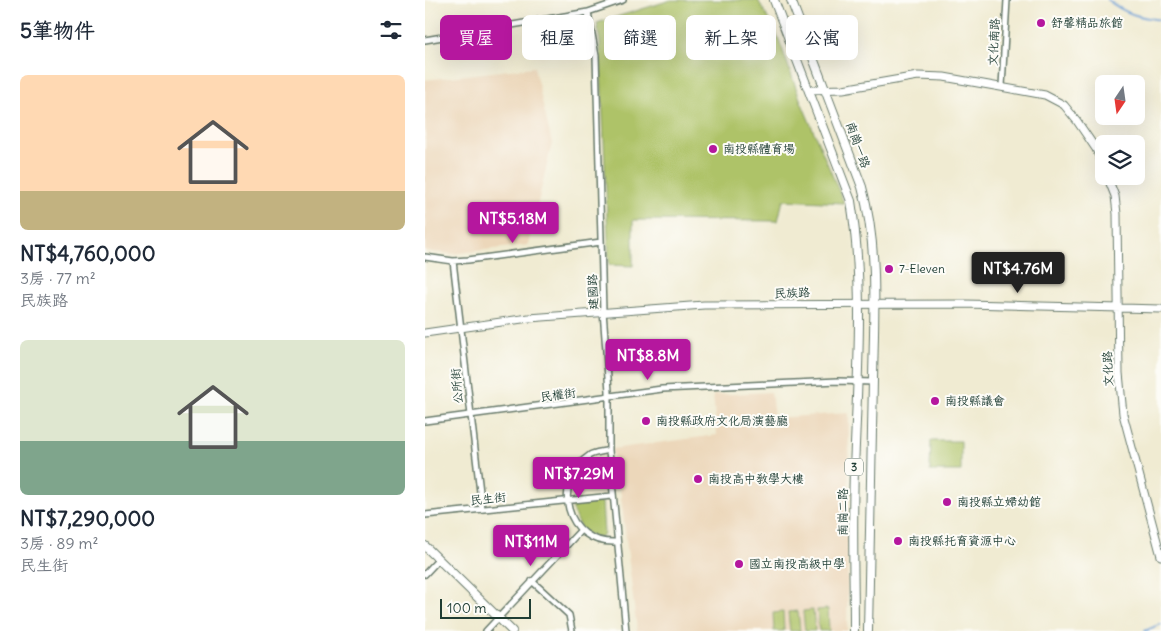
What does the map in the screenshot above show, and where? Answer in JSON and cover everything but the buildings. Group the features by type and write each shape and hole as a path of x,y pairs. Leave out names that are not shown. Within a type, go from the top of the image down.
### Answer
{"main road":[{"name":"南崗一路","path":"774,0 851,201 856,234 858,304"},
{"name":"南崗一路","path":"791,0 869,210 873,243 874,304"},
{"path":"809,90 825,88 843,89 918,76 944,77 1045,95 1064,105 1095,150"},
{"name":"文化路","path":"1111,185 1115,196 1117,214 1119,373 1123,414 1161,556"},
{"name":"南崗二路","path":"854,631 854,471 859,381 858,304"},
{"name":"3","path":"868,631 874,304"},
{"name":"民族路","path":"425,333 603,311 704,305 1005,304 1161,309"},
{"path":"425,546 512,631"}],"street":[{"path":"425,40 588,12 623,0"},
{"name":"文化南路","path":"1002,86 1007,0"},
{"name":"建國路","path":"588,12 596,56 603,311 609,398 609,450 626,631"},
{"path":"425,257 453,261 601,242"},
{"name":"公所街","path":"453,261 463,327 470,416 482,509"},
{"name":"民權街","path":"425,421 609,398 662,389 873,382"},
{"path":"609,450 591,454 578,465 569,484 569,501 574,522 580,531 597,541 617,542"},
{"name":"民生街","path":"425,515 612,496"},
{"path":"485,631 580,531"},
{"path":"425,574 439,559"},
{"path":"532,581 569,615 572,631"}],"shaded area":[{"path":"534,67 552,143 528,245 451,254 425,251 425,80"},
{"name":"國立南投高級中學","path":"771,392 774,418 849,413 847,631 637,631 620,488 612,449 717,435 713,395"}],"green space":[{"name":"南投縣體育場","path":"671,0 758,0 766,15 686,15 686,60 776,60 776,33 800,99 844,203 783,200 778,221 633,220 633,266 609,265 600,43 597,23 604,21 604,60 676,60 676,15 623,15"},
{"path":"931,441 961,441 961,471 930,471"},
{"path":"602,502 604,534 600,537 593,536 584,531 577,522 572,504"},
{"path":"828,609 829,631 819,631 817,610"},
{"path":"813,610 815,631 805,631 803,611"},
{"path":"798,611 800,631 790,631 788,612"},
{"path":"783,612 784,631 774,631 773,613"}],"waterway":[{"path":"1108,0 1120,9 1133,14 1161,20"},
{"path":"1145,631 1161,624"}],"place":[{"name":"舒馨精品旅館","path":"1041,23"},
{"name":"南投縣體育場","path":"713,149"},
{"name":"7-Eleven","path":"889,269"},
{"name":"南投縣議會","path":"935,401"},
{"name":"南投縣政府文化局演藝廳","path":"646,421"},
{"name":"南投高中教學大樓","path":"698,479"},
{"name":"南投縣立婦幼館","path":"947,502"},
{"name":"南投縣托育資源中心","path":"898,541"},
{"name":"國立南投高級中學","path":"739,564"}]}
